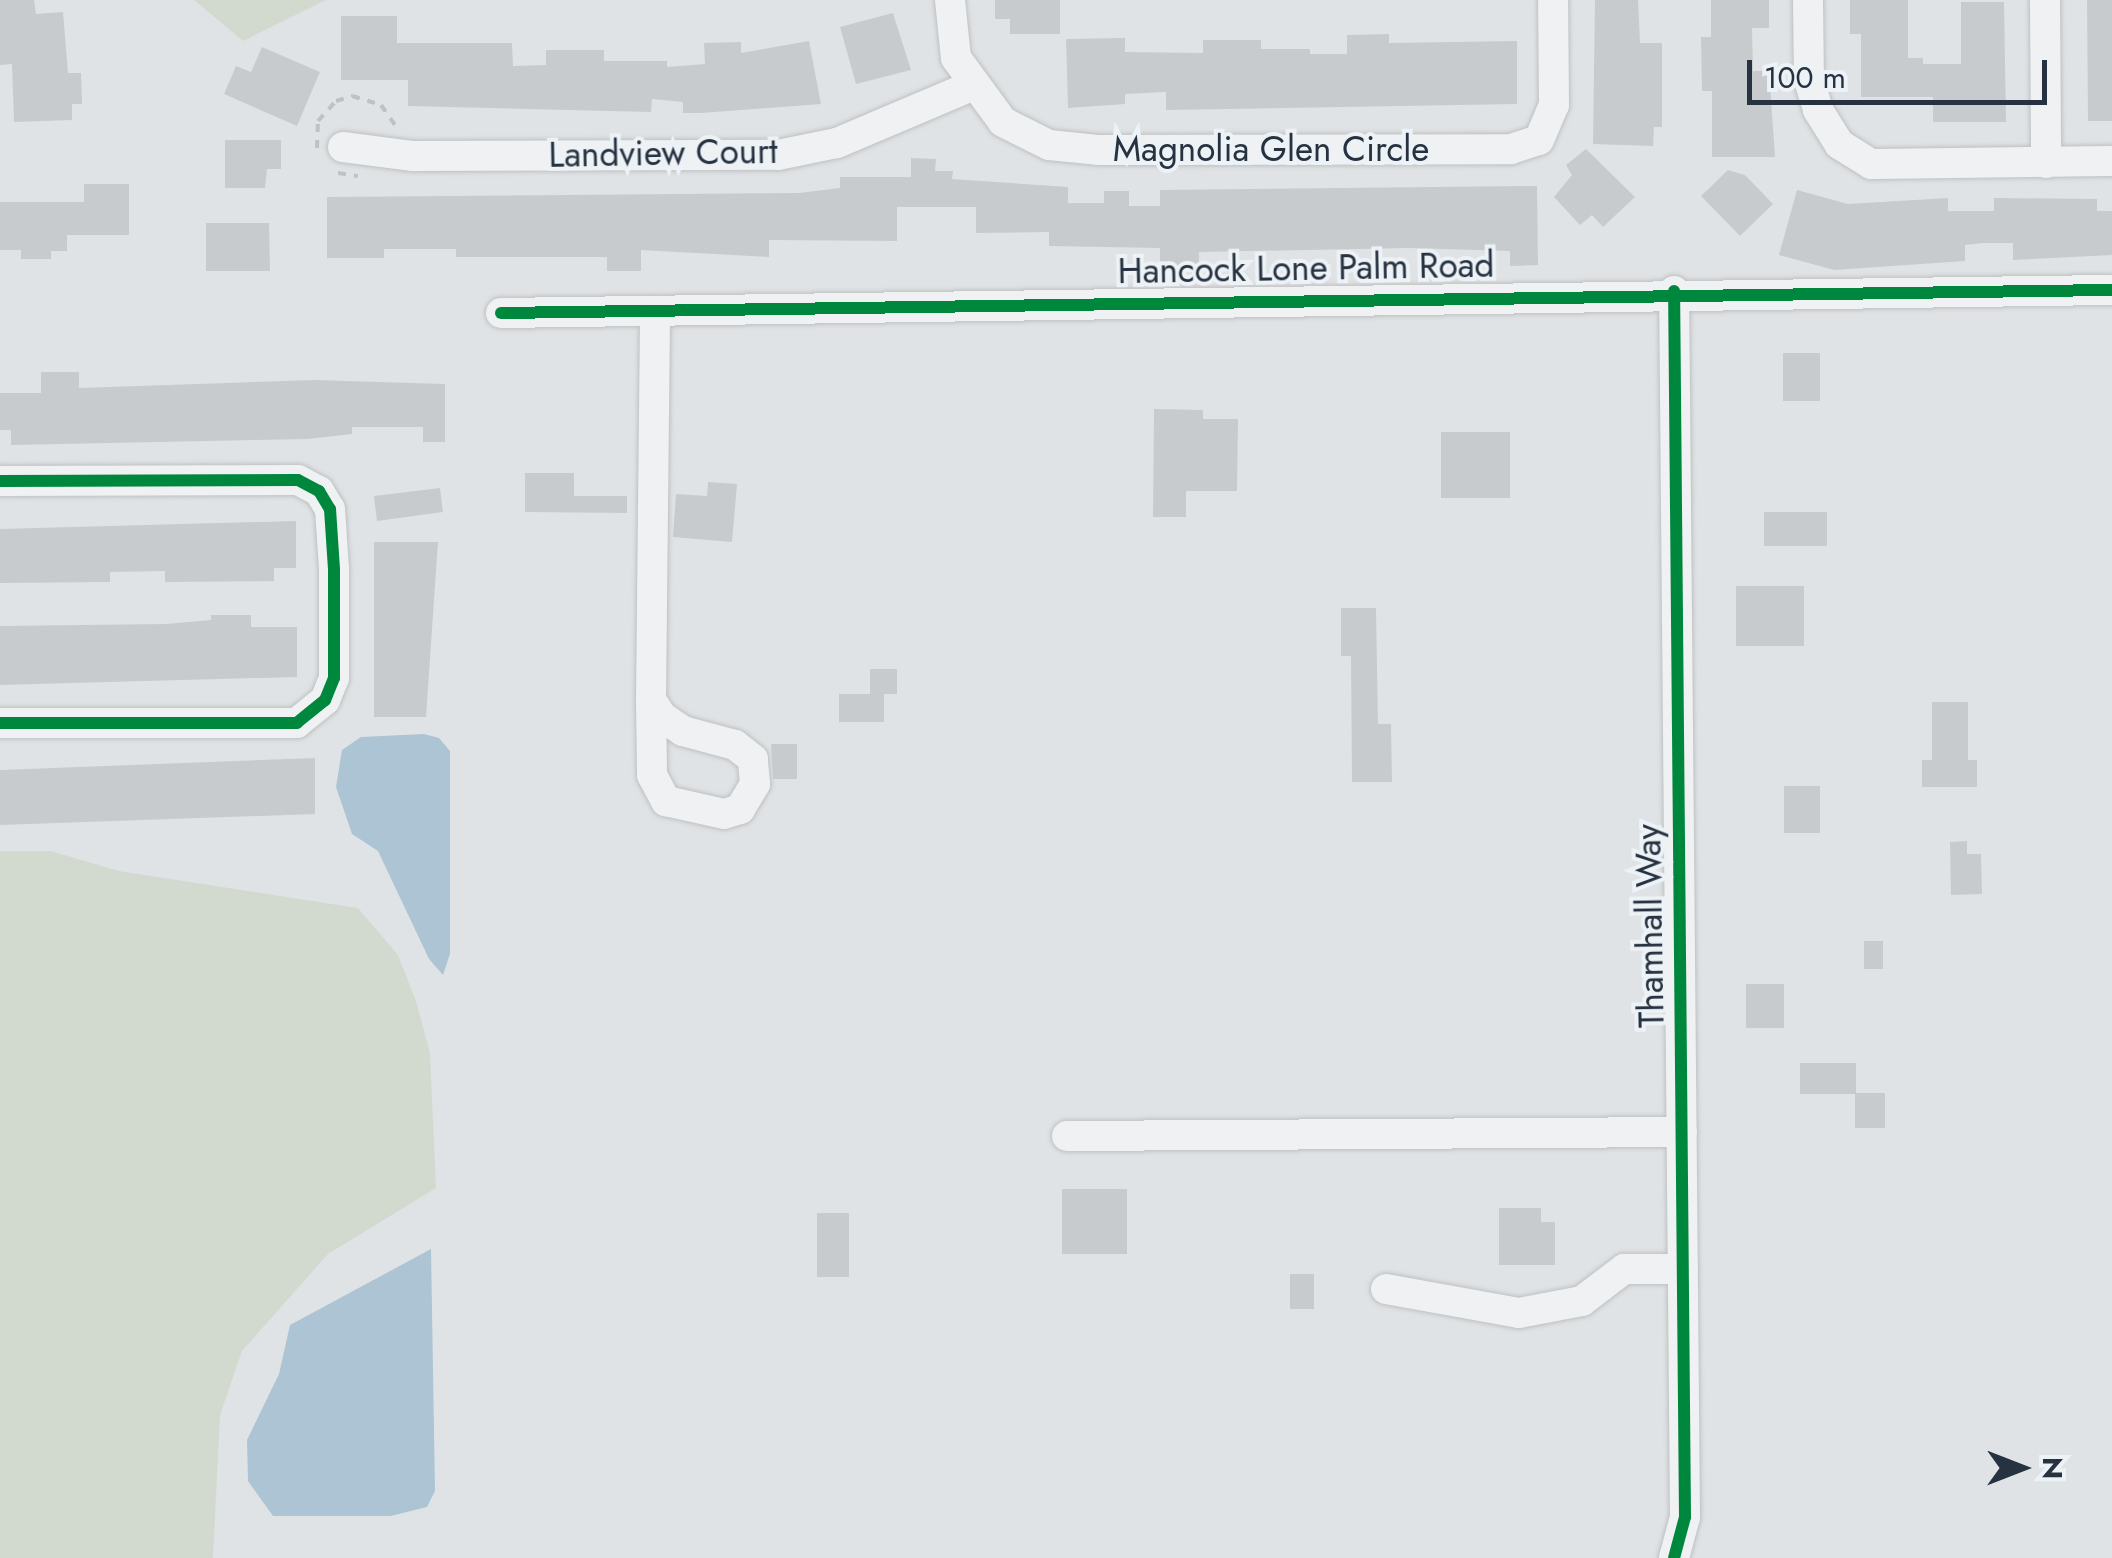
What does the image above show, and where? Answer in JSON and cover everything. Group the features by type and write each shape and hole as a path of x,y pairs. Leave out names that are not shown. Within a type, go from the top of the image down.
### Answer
{"street":[{"name":"Magnolia Glen Circle","path":"950,0 956,58 971,86 1003,122 1049,145 1511,149 1540,140 1554,104 1554,0"},
{"path":"1808,0 1809,80 1839,144 1871,164 2112,161"},
{"path":"2045,0 2046,163"},
{"name":"Landview Court","path":"343,148 413,156 778,155 837,143 971,86"},
{"name":"Hancock Lone Palm Road","path":"501,313 1674,291 2112,290"},
{"name":"Thamhall Way","path":"1674,291 1686,1517 1674,1558"},
{"path":"651,700 655,312"},
{"path":"0,481 298,480 320,492 330,509 334,569 334,678 325,700 298,724 0,723"},
{"path":"1067,1136 1682,1132"},
{"path":"1386,1289 1476,1310 1538,1312 1582,1301 1624,1269 1683,1269"}],"shaded area":[{"path":"194,0 326,0 243,41"},
{"path":"0,851 51,851 119,871 358,908 398,955 416,1001 430,1053 436,1188 328,1254 242,1351 220,1415 213,1558 0,1558"}],"water":[{"path":"424,734 439,738 450,751 450,954 443,975 429,959 378,851 352,834 336,787 342,750 361,737"},
{"path":"431,1249 435,1491 427,1507 391,1516 273,1516 248,1481 247,1440 279,1374 290,1325"}],"building":[{"path":"0,0 34,0 36,14 63,12 68,73 81,73 82,104 72,104 72,120 14,122 12,64 0,65"},
{"path":"995,0 1060,0 1060,34 1010,34 1010,19 995,19"},
{"path":"1595,0 1638,0 1640,43 1662,43 1662,127 1654,127 1653,146 1593,144"},
{"path":"1711,0 1769,0 1769,28 1752,28 1753,71 1769,71 1775,157 1712,157 1712,91 1702,91 1701,37 1711,37"},
{"path":"1850,0 1908,0 1908,58 1923,58 1923,64 1961,64 1961,2 2004,2 2006,122 1933,122 1933,97 1861,97 1861,34 1850,34"},
{"path":"2087,0 2112,0 2112,121 2088,121"},
{"path":"893,13 911,70 856,84 840,27"},
{"path":"341,16 397,16 397,43 512,43 513,66 546,65 546,50 604,50 604,61 667,61 667,67 705,64 704,43 741,42 741,53 809,41 821,104 701,113 683,113 683,102 652,99 651,112 408,106 408,80 341,80"},
{"path":"1389,34 1389,43 1517,41 1517,104 1166,110 1166,92 1125,94 1125,104 1068,108 1066,39 1125,38 1125,52 1203,53 1203,40 1261,40 1261,49 1347,54 1347,35"},
{"path":"262,47 320,72 297,126 224,94 236,66 251,72"},
{"path":"225,140 281,140 281,169 267,169 265,188 225,188"},
{"path":"1586,149 1635,197 1603,227 1592,215 1580,225 1554,197 1572,175 1566,165"},
{"path":"911,158 936,159 935,171 953,171 952,179 1068,187 1068,203 1104,203 1104,191 1129,191 1129,206 1160,206 1160,190 1537,186 1538,265 1510,266 1510,251 1408,248 1199,252 1199,270 1160,270 1160,248 1049,246 1049,232 976,233 976,207 897,207 897,241 769,240 769,257 641,250 641,271 607,271 607,257 456,257 456,249 384,249 384,258 327,258 327,197 799,193 840,188 840,177 911,177"},
{"path":"1728,170 1745,175 1773,204 1740,236 1701,196"},
{"path":"84,184 129,184 129,235 67,235 67,251 51,251 51,259 21,259 21,250 0,250 0,202 84,202"},
{"path":"1797,190 1848,204 1948,198 1948,211 1994,211 1994,198 2097,199 2097,211 2112,211 2112,255 2013,260 2013,243 1983,243 1965,245 1965,261 1834,270 1779,255"},
{"path":"206,223 269,223 270,271 206,271"},
{"path":"1783,353 1820,353 1820,401 1783,401"},
{"path":"41,372 79,372 79,388 314,380 445,384 445,442 423,442 423,427 352,427 352,434 308,439 11,445 11,430 0,430 0,393 41,393"},
{"path":"1154,409 1203,410 1203,419 1238,419 1237,491 1186,491 1186,517 1153,517"},
{"path":"1441,432 1510,432 1510,498 1441,498"},
{"path":"525,473 574,473 574,496 627,496 627,513 525,512"},
{"path":"708,482 737,484 732,542 673,537 676,494 707,496"},
{"path":"440,488 443,512 377,521 374,496"},
{"path":"1764,512 1827,512 1827,546 1764,546"},
{"path":"296,521 296,568 274,568 274,581 165,582 165,571 110,572 110,582 0,583 0,529"},
{"path":"374,542 438,542 426,717 374,717"},
{"path":"1736,586 1804,586 1804,646 1736,646"},
{"path":"1341,608 1376,608 1378,724 1391,724 1392,782 1352,782 1351,656 1341,656"},
{"path":"211,615 251,615 251,627 297,627 297,677 0,685 0,626 166,624 211,620"},
{"path":"870,669 897,669 897,694 884,694 884,722 839,722 839,694 870,694"},
{"path":"1932,702 1968,702 1968,760 1977,760 1977,787 1922,787 1922,760 1932,760"},
{"path":"771,744 797,744 797,779 773,779"},
{"path":"315,758 315,814 0,825 0,770"},
{"path":"1784,786 1820,786 1820,833 1784,833"},
{"path":"1967,841 1967,854 1981,854 1982,894 1951,895 1950,842"},
{"path":"1864,941 1883,941 1883,969 1864,969"},
{"path":"1746,984 1784,984 1784,1028 1746,1028"},
{"path":"1800,1063 1856,1063 1856,1093 1885,1093 1885,1128 1855,1128 1855,1094 1800,1094"},
{"path":"1062,1189 1127,1189 1127,1254 1062,1254"},
{"path":"1499,1208 1541,1208 1541,1222 1555,1222 1555,1265 1499,1265"},
{"path":"817,1213 849,1213 849,1277 817,1277"},
{"path":"1290,1274 1314,1274 1314,1309 1290,1309"}],"cycle path":[{"path":"501,313 2112,290"},
{"path":"1674,291 1685,1517 1674,1558"},
{"path":"0,481 298,480 319,491 330,509 334,569 334,678 325,700 297,723 0,723"}]}
